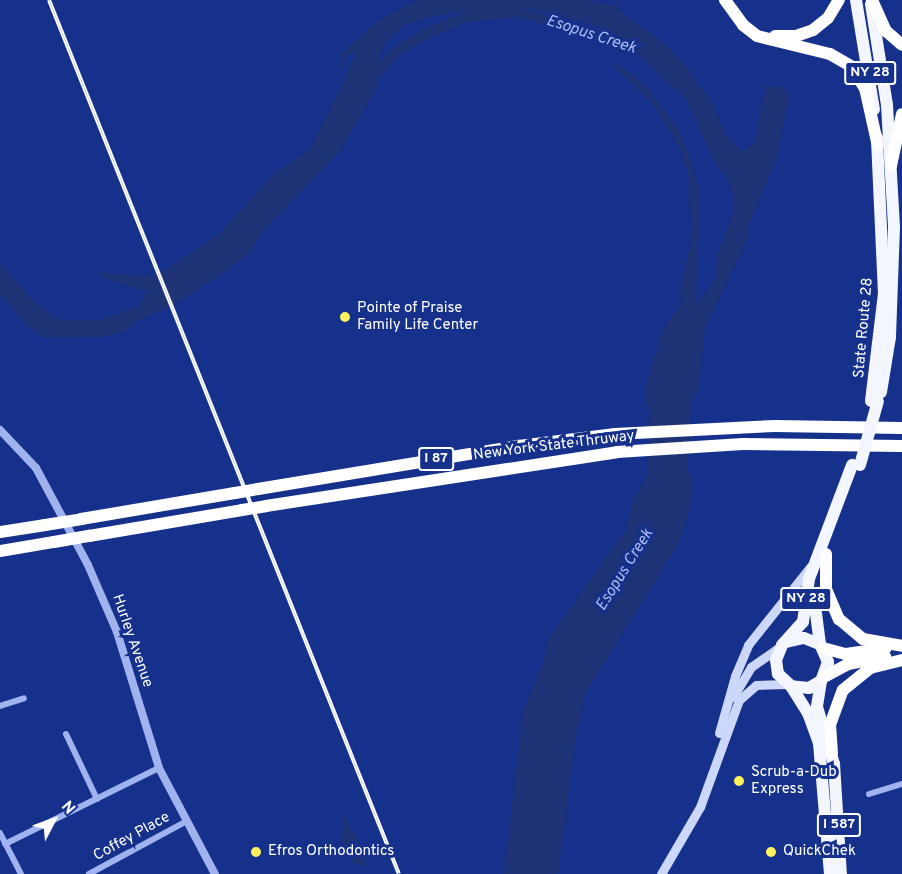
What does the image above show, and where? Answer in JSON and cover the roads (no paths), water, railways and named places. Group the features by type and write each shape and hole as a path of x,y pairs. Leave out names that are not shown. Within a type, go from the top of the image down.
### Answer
{"highway":[{"path":"725,0 743,25 757,36 830,54 851,66 865,88 878,146"},
{"path":"735,0 754,26 786,37 805,34 821,25 838,0"},
{"name":"State Route 28","path":"856,0 869,64 878,146 884,294 875,401"},
{"path":"871,0 886,31 902,45"},
{"name":"State Route 28","path":"784,644 803,622 807,586 856,465 888,352 893,293 891,165 882,62 871,0"},
{"path":"891,165 902,114"},
{"name":"New York State Thruway","path":"0,532 519,446 615,434 712,428 902,428"},
{"name":"New York State Thruway","path":"0,551 266,506 617,452 712,445 902,446"},
{"path":"821,556 826,589 838,619 863,639 902,646"},
{"name":"State Route 28","path":"821,556 813,600 822,646"},
{"path":"902,646 846,654 804,638 784,644 777,669 789,685 804,689 857,661 902,658"},
{"path":"822,646 828,662 823,679"},
{"path":"832,753 830,725 843,690 870,668 902,658"},
{"name":"I 587","path":"823,679 818,714 832,753 841,874"},
{"name":"I 587","path":"789,685 808,713 819,743 830,874"}],"main road":[{"path":"716,760 719,734 735,676 748,645 821,556"},
{"path":"719,734 746,673 762,657 784,644"},
{"path":"661,874 700,807 736,705 747,691 762,684 789,685"}],"street":[{"name":"Hurley Avenue","path":"0,430 36,468 100,589 117,632 159,768 214,874"},
{"path":"0,706 24,698"},
{"path":"66,734 97,799"},
{"path":"5,844 159,768"},
{"path":"869,794 902,784"},
{"name":"Coffey Place","path":"89,874 187,820"},
{"path":"0,833 21,874"}],"water":[{"path":"418,0 591,0 613,6 664,43 685,65 712,103 726,135 742,151 755,142 765,86 783,87 789,95 777,158 749,224 748,239 705,327 699,388 691,402 687,470 692,478 692,497 685,526 677,546 585,694 576,736 558,874 504,874 523,712 543,663 548,639 625,531 633,500 647,475 650,416 645,400 646,386 662,331 682,301 680,291 692,236 688,175 681,151 652,103 612,65 625,69 646,86 677,127 688,151 700,194 696,306 717,277 716,257 734,211 730,182 715,163 686,100 655,61 621,37 584,22 524,7 443,14 416,21 403,26 384,45 377,66 378,86 340,151 262,232 250,253 219,276 173,305 137,321 126,331 102,337 45,338 26,325 0,294 0,262 32,300 57,319 99,320 137,307 147,291 102,278 100,273 156,276 218,235 274,174 311,148 357,52 347,55 340,70 341,54 379,20"},
{"path":"344,815 362,848 367,866 355,864 341,849"}],"waterway":[{"path":"617,0 618,10"},
{"name":"Esopus Creek","path":"368,82 394,54 426,33 467,17 518,12 637,47 679,87"}],"railway":[{"path":"49,0 399,874"}],"place":[{"name":"Pointe of Praise Family Life Center","path":"345,317"},
{"name":"Scrub-a-Dub Express","path":"739,781"},
{"name":"Efros Orthodontics","path":"256,852"},
{"name":"QuickChek","path":"771,852"}]}
